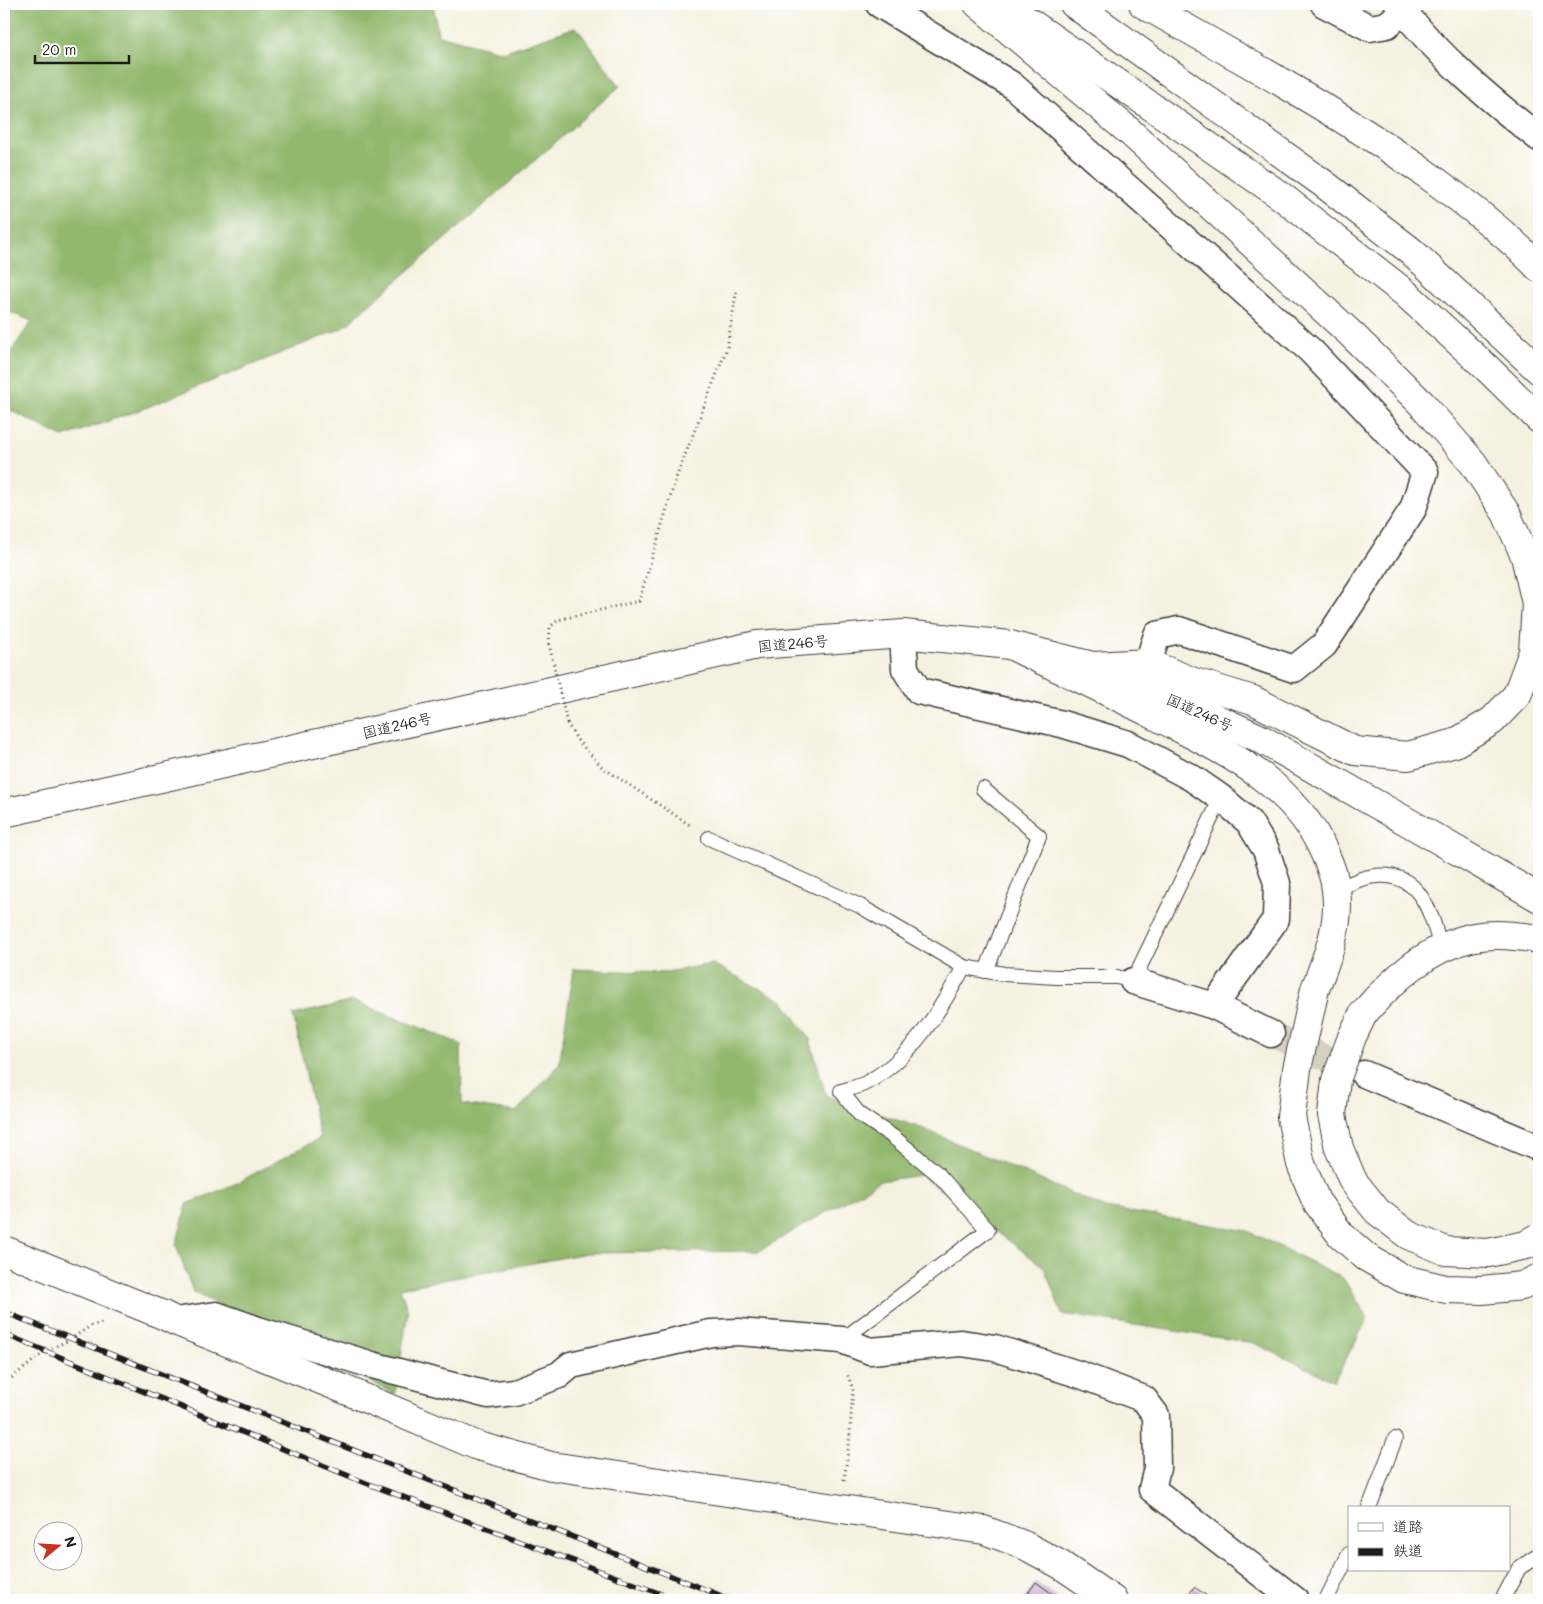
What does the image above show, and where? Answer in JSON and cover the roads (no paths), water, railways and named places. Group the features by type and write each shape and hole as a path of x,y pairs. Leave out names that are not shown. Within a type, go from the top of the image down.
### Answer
{"main road":[{"path":"978,4 1130,132 1351,334 1422,404 1473,463 1506,513 1525,556 1536,603 1533,652 1517,695 1492,721 1455,743 1408,756 1355,751 1253,700 1191,681 1148,663 1093,666"},
{"path":"1003,4 1281,196 1404,293 1487,368 1539,419"},
{"path":"1074,4 1316,178 1411,251 1539,370"},
{"path":"1143,4 1264,72 1391,150 1482,214 1539,268"},
{"name":"国道246号","path":"4,813 757,645 903,634 1010,645 1093,666 1187,705 1261,739 1539,898"},
{"path":"1010,645 1120,697 1211,744 1249,767 1284,794 1304,817 1321,844 1331,868 1336,890 1337,914 1332,945 1315,989 1297,1069 1291,1117 1301,1164 1316,1201 1341,1235 1366,1257 1404,1279 1446,1289 1482,1290 1522,1286 1539,1278"},
{"path":"1539,939 1506,935 1474,937 1441,948 1411,966 1383,990 1363,1014 1336,1080 1332,1115 1339,1148 1353,1180 1377,1211 1408,1234 1446,1251 1488,1253 1526,1245 1539,1237"},
{"path":"4,1250 478,1446 550,1466 984,1530 1024,1545 1061,1565 1112,1600"}],"street":[{"path":"880,4 1012,85 1310,351 1424,472 1412,509 1324,645 1294,669 1179,630 1157,635 1148,663"},
{"path":"1324,4 1370,28 1387,25 1401,7 1443,55 1487,97 1539,138"},
{"path":"903,634 905,669 919,691 1062,724 1128,744 1192,778 1221,798 1249,822 1266,850 1277,883 1276,919 1214,1006"},
{"path":"1133,980 1214,1006 1271,1034"},
{"path":"1364,1074 1539,1148"},
{"path":"175,1322 216,1315 372,1365 488,1395 514,1392 559,1375 571,1365 711,1333 738,1332 836,1339 870,1350 961,1343 995,1348 1081,1375 1144,1398 1156,1415 1157,1468 1152,1489 1295,1600"}],"lane":[{"path":"983,789 1039,836 986,971"},
{"path":"709,838 860,906 964,967 1004,974 1056,977 1117,977 1133,980 1221,798"},
{"path":"1336,890 1362,879 1382,876 1399,878 1410,884 1423,898 1433,918 1441,948"},
{"path":"836,1339 988,1230 938,1174 892,1136 860,1114 841,1091 863,1085 896,1062 917,1042 964,967"},
{"path":"1370,1506 1395,1439"},
{"path":"1502,1600 1519,1568 1539,1555"},
{"path":"1326,1600 1348,1556"}],"tunnel":[{"path":"1271,1034 1361,1073"}],"railway":[{"path":"4,1312 732,1600"},
{"path":"4,1334 366,1483 677,1600"}]}
